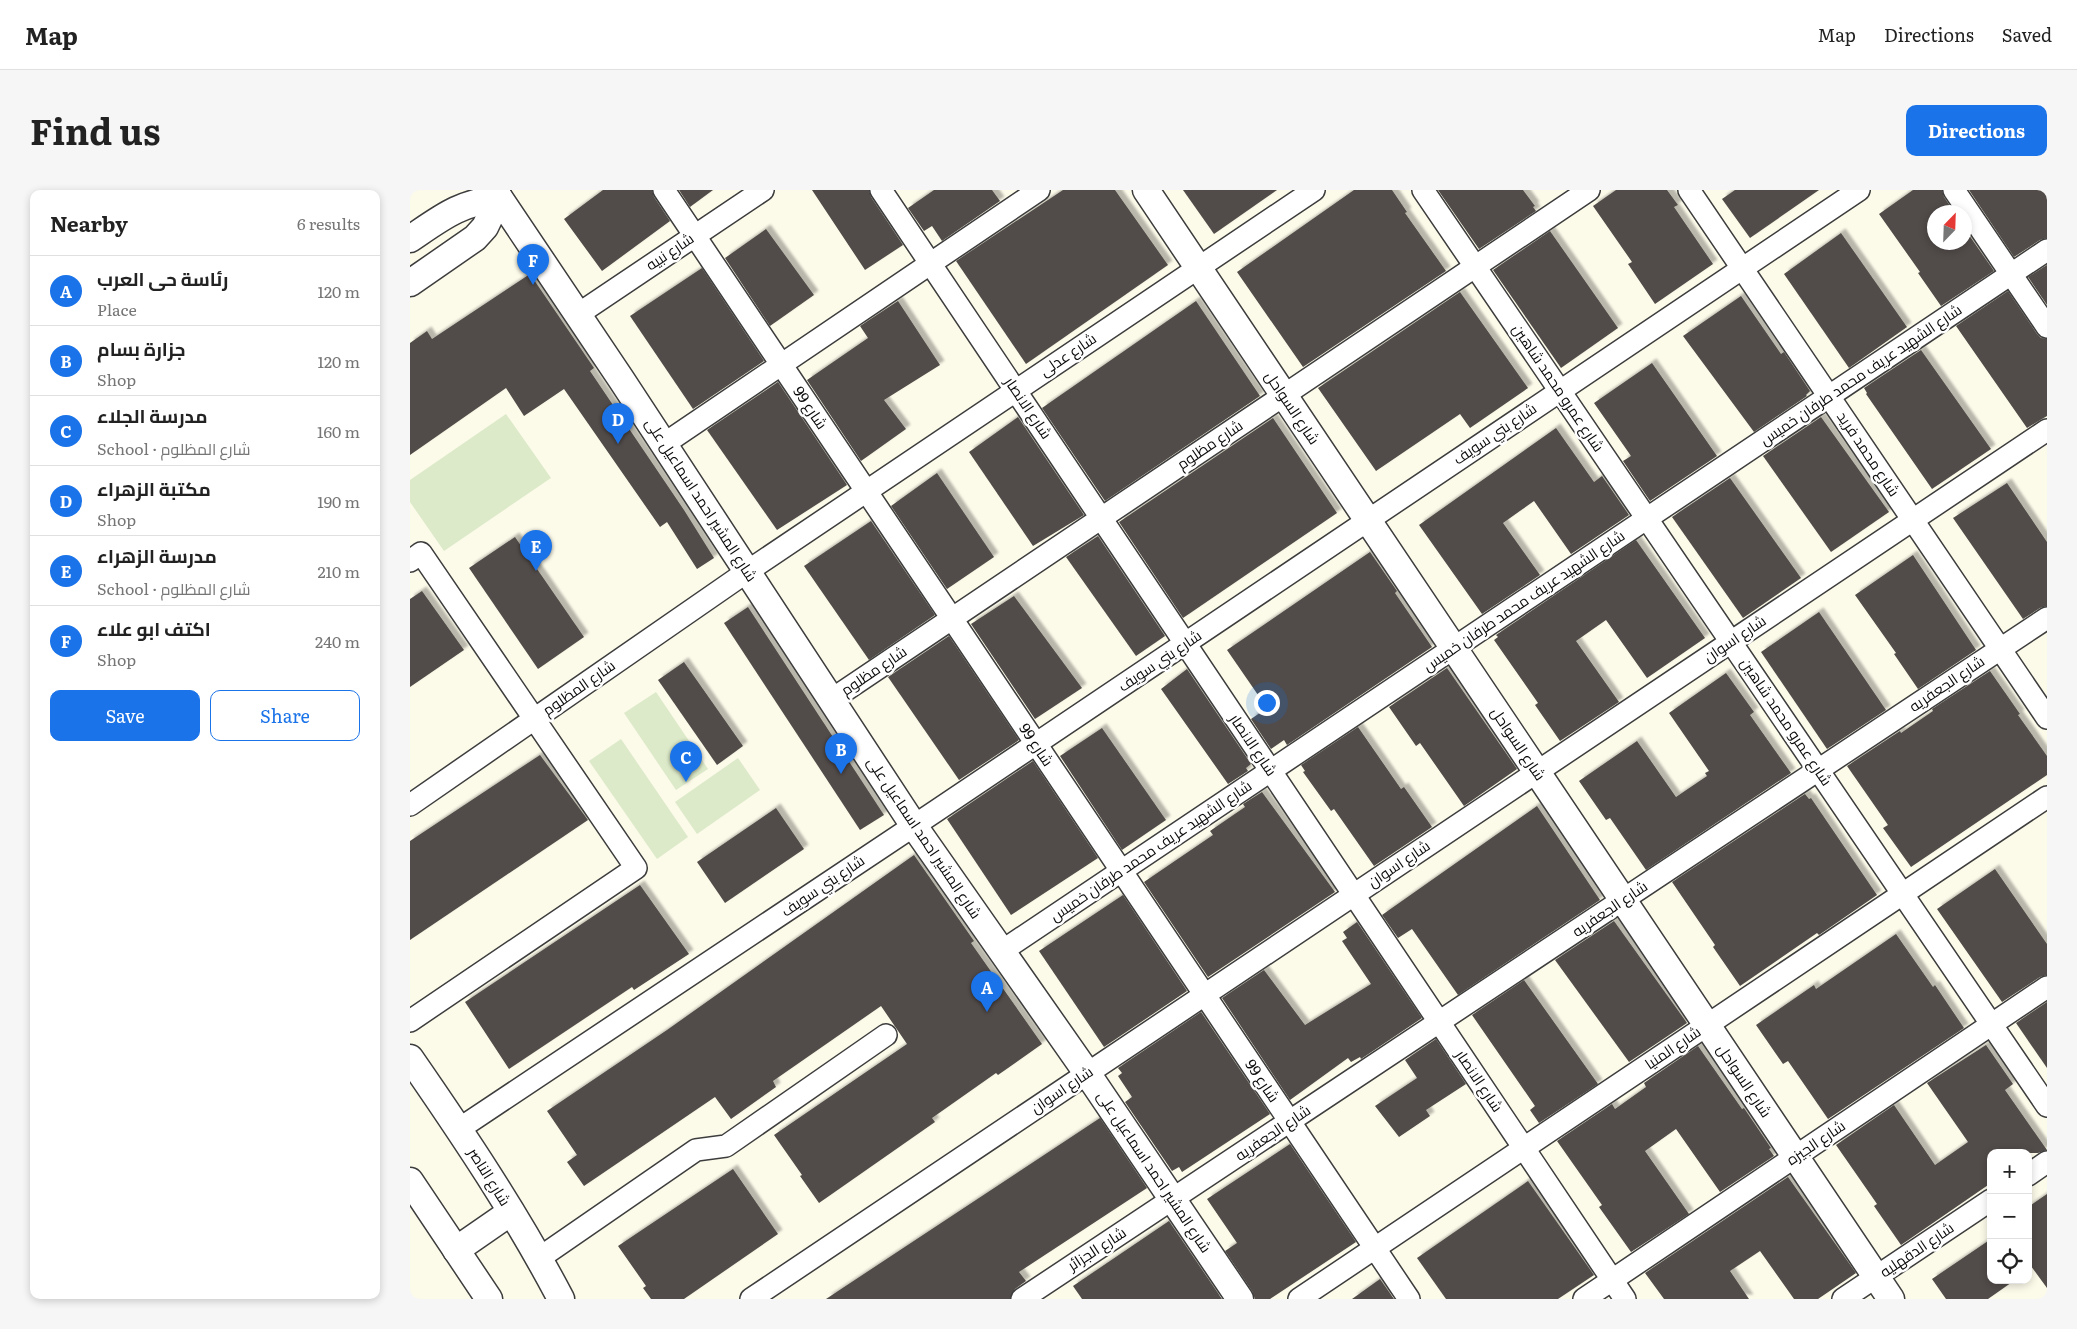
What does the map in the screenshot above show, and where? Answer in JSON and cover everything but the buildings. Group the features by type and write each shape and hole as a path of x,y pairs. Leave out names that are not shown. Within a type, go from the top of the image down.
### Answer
{"street":[{"name":"شارع 99","path":"664,190 1408,1299"},
{"name":"شارع نبيه","path":"577,315 763,190"},
{"name":"شارع الانصار","path":"881,190 1625,1299"},
{"path":"664,444 1039,190"},
{"name":"شارع السواحل","path":"1146,190 1891,1299"},
{"name":"شارع عدلى","path":"748,571 1314,190"},
{"name":"شارع عمرو محمد شاهين","path":"1423,190 2047,1106"},
{"name":"شارع مظلوم","path":"831,700 1589,190"},
{"name":"شارع محمد فريد","path":"1689,190 2047,718"},
{"name":"شارع بني سويف","path":"459,1129 914,826 1858,190"},
{"path":"1954,190 2047,327"},
{"path":"410,239 463,205 502,193"},
{"path":"410,282 476,238 485,227 502,193"},
{"name":"شارع المشير احمد اسماعيل على","path":"502,193 577,315 748,571 914,826 1087,1074 1240,1299"},
{"name":"شارع الشهيد عريف محمد طرفان خميس","path":"1002,952 2047,250"},
{"name":"شارع اسوان","path":"751,1299 2047,430"},
{"path":"410,561 421,553 636,868 410,1021"},
{"name":"شارع المظلوم","path":"410,805 534,719 628,645 748,571"},
{"name":"شارع الجعفريه","path":"1172,1200 2047,618"},
{"name":"شارع المنيا","path":"1298,1299 2047,797"},
{"name":"شارع الجيزه","path":"1584,1299 2047,987"},
{"path":"538,1259 696,1150 726,1146 886,1035"},
{"name":"شارع الناصر","path":"410,1058 459,1129 511,1212 561,1299"},
{"path":"2032,1172 2047,1162"},
{"path":"410,1181 489,1299"},
{"name":"شارع الجزائر","path":"1022,1299 1047,1292 1172,1200"},
{"name":"شارع الدقهليه","path":"1843,1299 1987,1203"},
{"path":"456,1250 511,1212"}],"green space":[{"path":"506,414 551,478 444,551 410,502 410,480"},
{"path":"656,692 708,769 676,790 624,713"},
{"path":"621,739 688,837 657,859 589,761"},
{"path":"738,758 760,790 697,834 675,802"}],"place":[{"name":"اكتف ابو علاء","path":"533,285"},
{"name":"مكتبة الزهراء","path":"618,444"},
{"name":"مدرسة الزهراء","path":"536,571"},
{"name":"جزارة بسام","path":"841,774"},
{"name":"مدرسة الجلاء","path":"686,782"},
{"name":"رئاسة حى العرب","path":"987,1012"}]}
